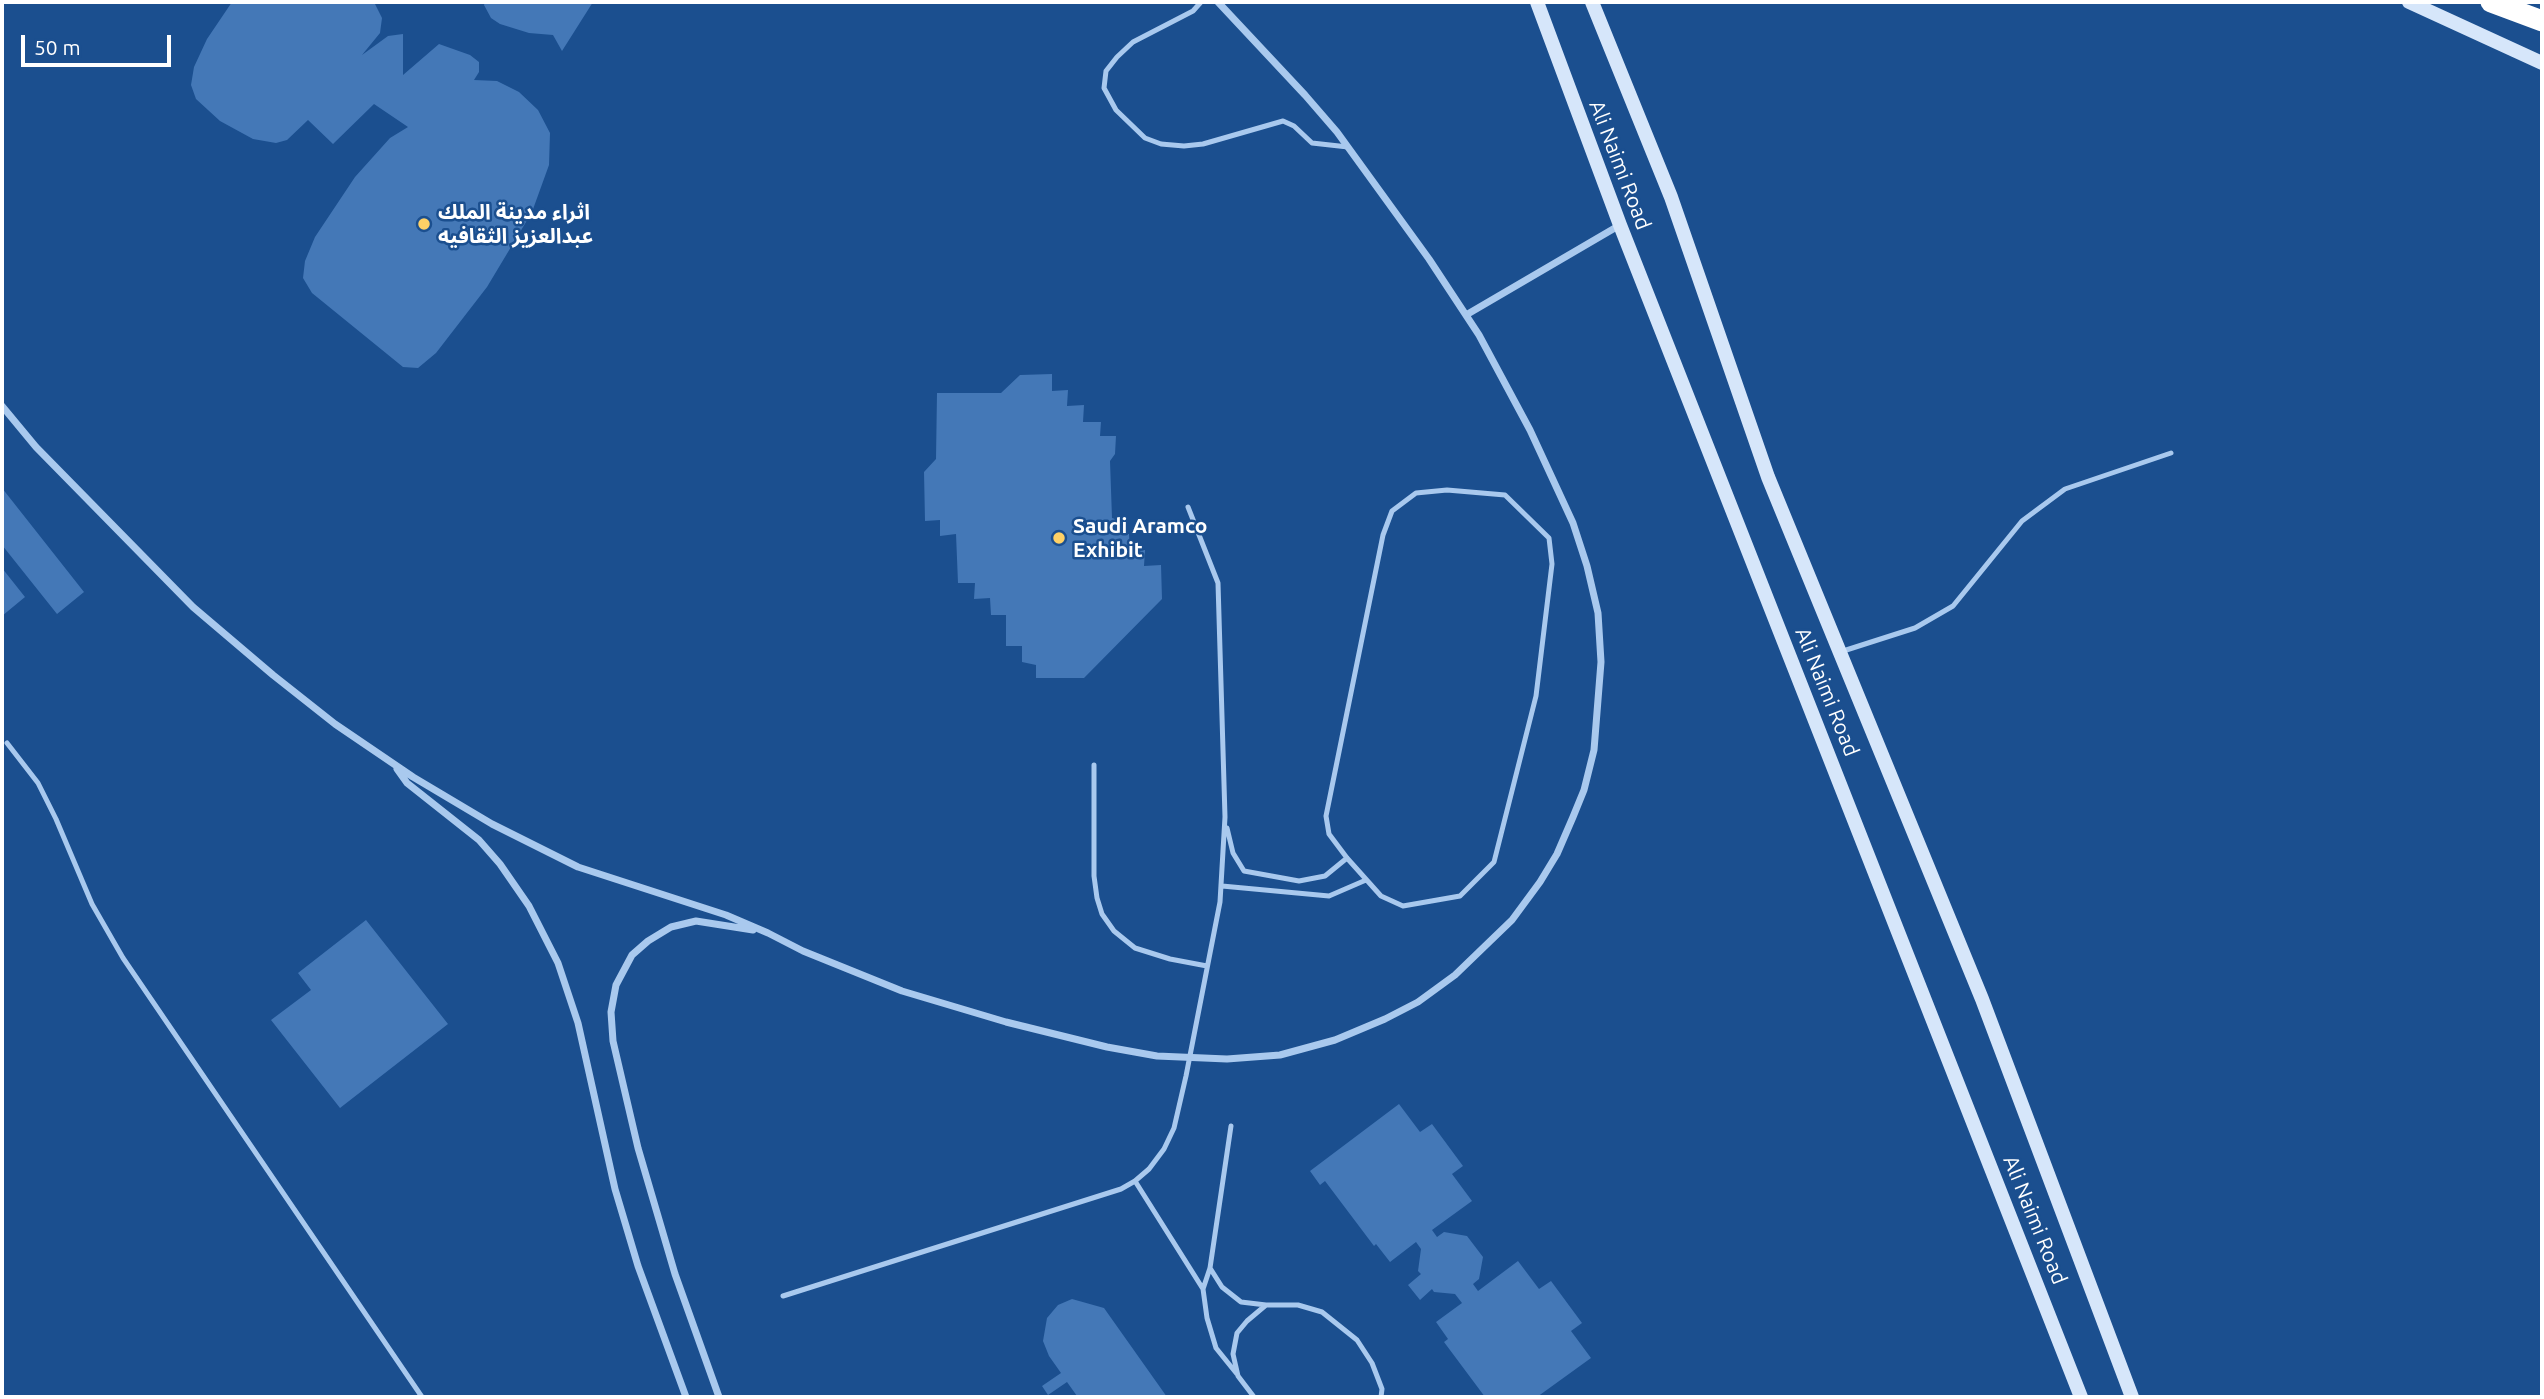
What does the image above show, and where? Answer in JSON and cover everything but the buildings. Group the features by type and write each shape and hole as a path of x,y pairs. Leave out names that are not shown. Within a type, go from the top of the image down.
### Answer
{"highway":[{"path":"2491,2 2542,21"},
{"path":"2515,2 2542,14"}],"main road":[{"name":"Ali Naimi Road","path":"1537,2 1620,225 2081,1397"},
{"name":"Ali Naimi Road","path":"1592,2 1671,197 1768,477 1982,999 2132,1397"},
{"path":"2409,2 2542,63"}],"street":[{"path":"2,406 36,447 193,607 335,724 392,763 492,824 578,867 726,915 803,951 901,991 1006,1022 1107,1047 1189,1058 1227,1059 1280,1055 1335,1040 1418,1002 1455,975 1512,920 1540,883 1557,854 1584,790 1594,750 1601,662 1598,614 1587,566 1573,523 1530,430 1466,316 1429,259 1348,147 1305,95 1217,2"},
{"path":"1466,316 1620,225"},
{"path":"392,763 407,783 464,826 500,864 529,906 558,963 578,1023 615,1189 638,1266 686,1397"},
{"path":"719,1397 675,1274 638,1148 613,1041 611,1012 616,985 632,955 671,927 696,920 768,933"}],"lane":[{"path":"1201,2 1193,11 1133,43 1106,71 1104,88 1122,117 1145,138 1161,144 1203,144 1283,121 1294,126 1312,143 1348,147"},
{"path":"1840,652 1915,628 1952,606 2022,521 2065,489 2171,453"},
{"path":"1447,490 1505,495 1549,538 1552,564 1536,696 1494,862 1460,896 1403,906 1381,897 1366,880 1329,834 1326,816 1383,535 1392,511 1416,493 1447,490"},
{"path":"783,1296 1043,1216 1121,1189 1135,1181 1164,1149 1174,1128 1222,886 1225,817 1218,583 1188,507"},
{"path":"7,743 38,783 92,905 123,958 422,1397"},
{"path":"1094,765 1094,876 1102,914 1114,931 1135,948 1170,959 1207,966"},
{"path":"1225,817 1233,853 1244,872 1299,881 1325,876 1347,858"},
{"path":"1222,886 1329,896 1366,880"},
{"path":"1203,1289 1210,1268 1231,1126"},
{"path":"1135,1181 1203,1289 1207,1318 1216,1348 1254,1397"},
{"path":"1210,1268 1222,1287 1241,1302 1266,1306 1298,1305 1322,1312 1357,1340 1372,1363 1382,1389 1381,1397"},
{"path":"1238,1376 1233,1354 1237,1333 1266,1306"}],"place":[{"name":"اثراء مدينة الملك عبدالعزيز الثقافيه","path":"424,224"},
{"name":"Saudi Aramco Exhibit","path":"1059,538"}]}
